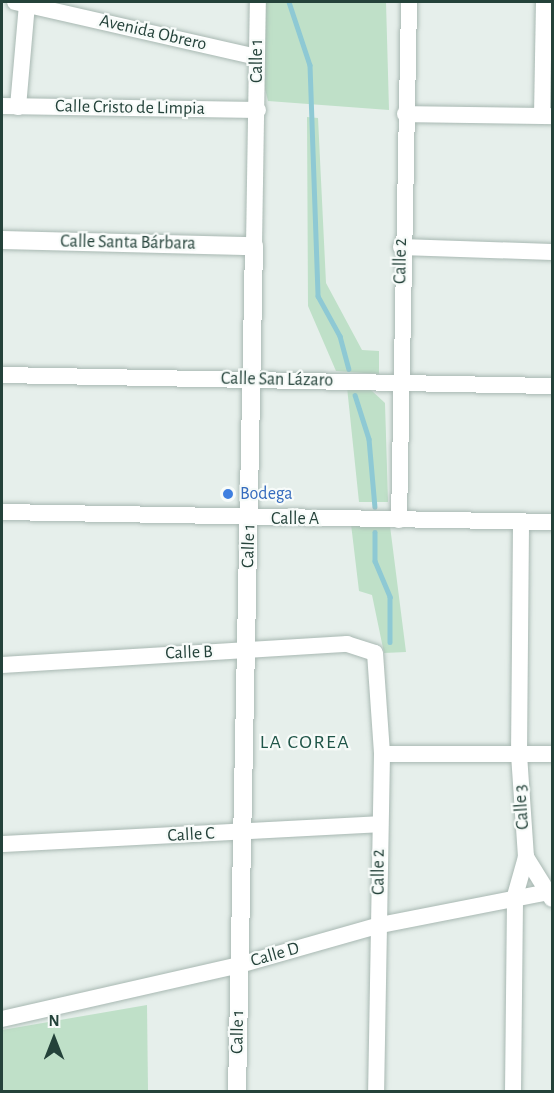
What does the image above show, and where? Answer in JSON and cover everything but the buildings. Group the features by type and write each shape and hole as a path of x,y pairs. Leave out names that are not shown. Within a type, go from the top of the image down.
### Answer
{"street":[{"name":"Calle 1","path":"237,1092 258,110 258,2"},
{"name":"Calle 2","path":"399,520 401,247 410,2"},
{"path":"405,114 547,116 544,2"},
{"name":"Avenida Obrero","path":"21,3 257,57"},
{"path":"10,106 21,3"},
{"name":"Calle Cristo de Limpia","path":"10,106 258,110"},
{"name":"Calle Santa Bárbara","path":"2,240 254,246"},
{"path":"401,247 552,252"},
{"name":"Calle San Lázaro","path":"2,375 552,386"},
{"name":"Calle A","path":"2,512 250,519 552,522"},
{"name":"Calle 3","path":"513,1092 515,896 526,856 519,755 521,522"},
{"name":"Calle B","path":"2,665 347,644 375,653"},
{"name":"Calle 2","path":"375,653 382,754 376,1092"},
{"path":"382,754 519,755 552,753"},
{"name":"Calle C","path":"2,844 379,824"},
{"name":"Calle D","path":"526,856 550,896"},
{"name":"Calle D","path":"2,1019 239,965 380,925 515,896 550,896"}],"green space":[{"path":"258,2 386,2 389,110 268,101 257,57"},
{"path":"307,117 318,118 326,283 362,350 379,351 379,374 336,371 308,306"},
{"path":"347,387 371,390 385,403 388,502 359,502"},
{"path":"351,524 390,526 406,652 384,653 372,595 359,591"},
{"path":"147,1005 148,1091 2,1091 2,1030"}],"waterway":[{"path":"289,2 310,65 318,296 340,336 349,369"},
{"path":"355,395 369,439 375,507"},
{"path":"375,532 375,561 390,597 390,642"}],"place":[{"name":"Bodega","path":"228,494"}],"district":[{"name":"LA COREA","path":"305,742"}]}
